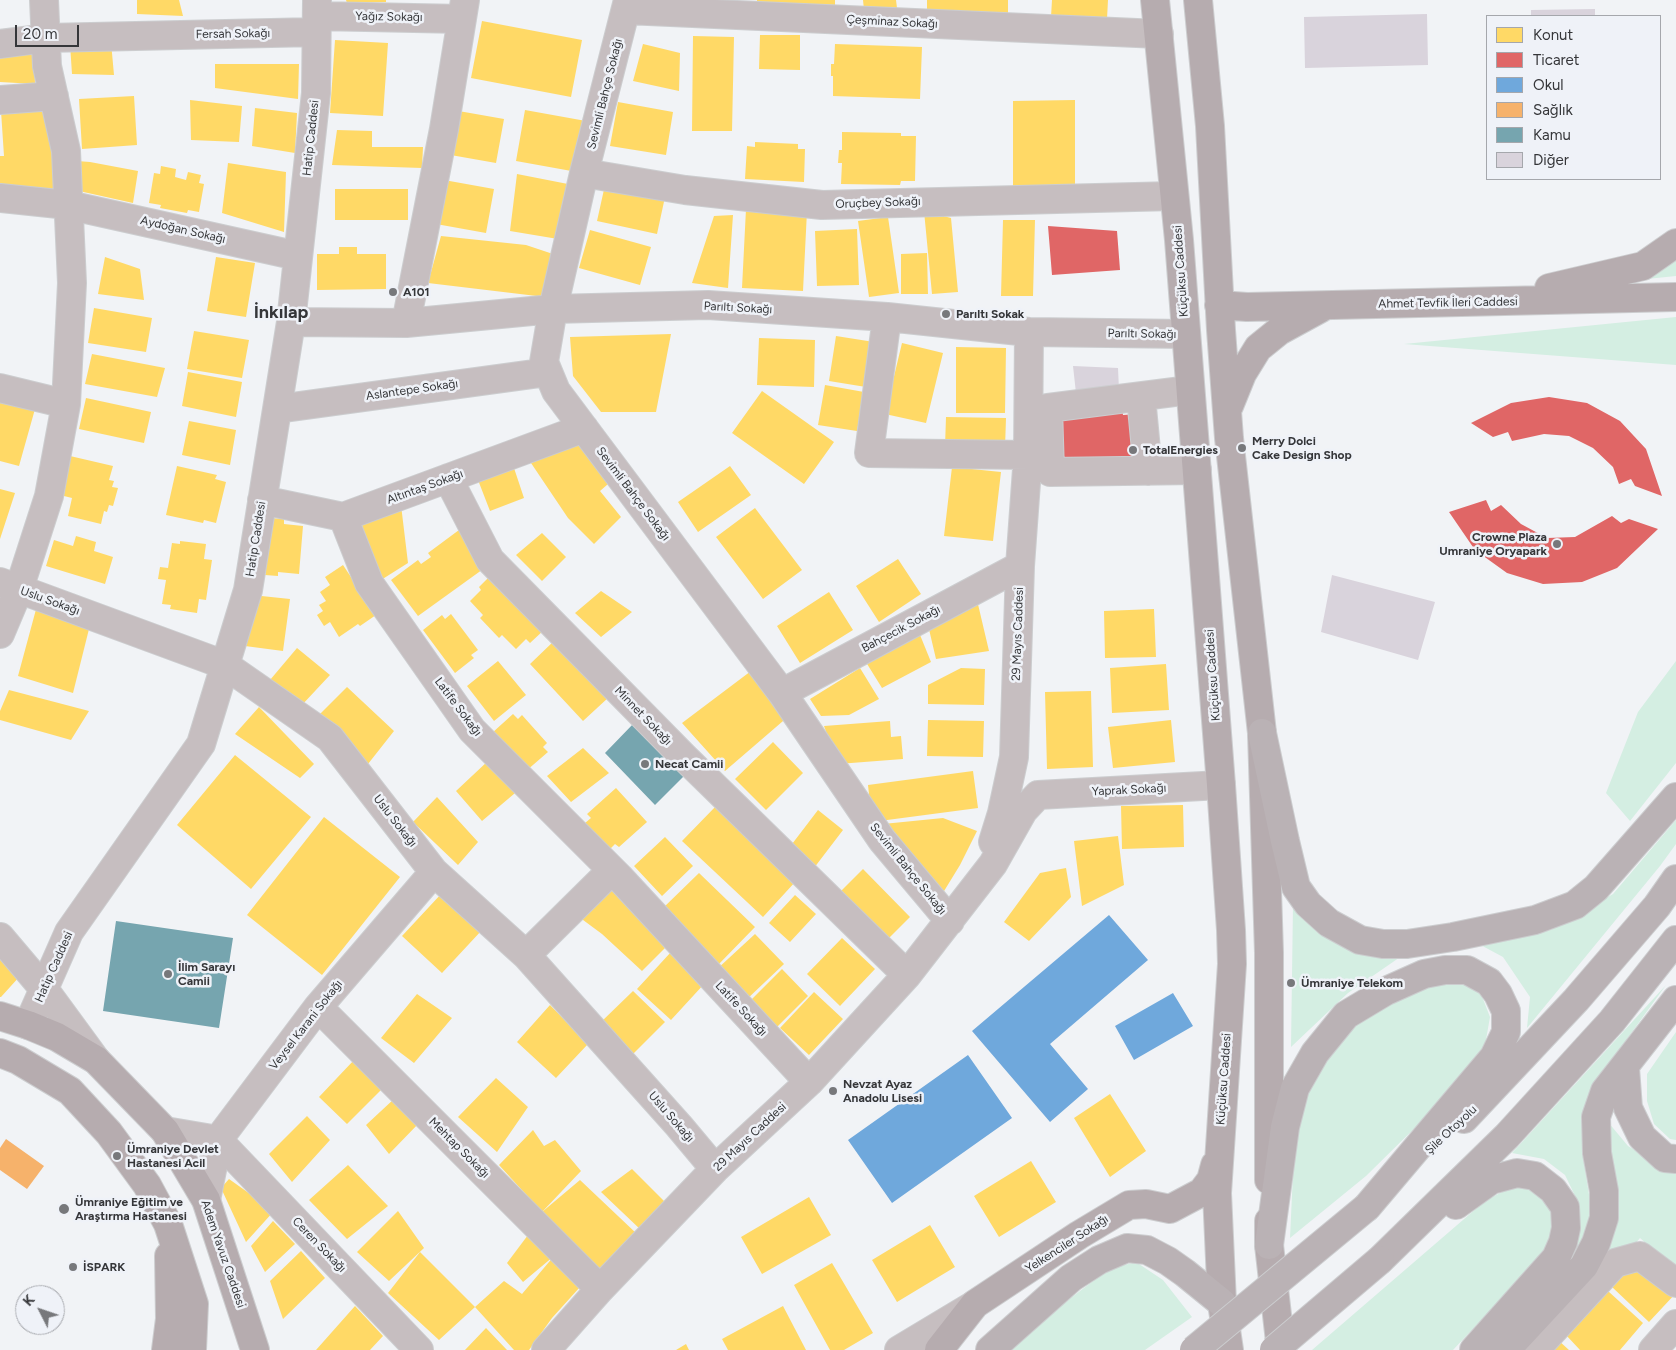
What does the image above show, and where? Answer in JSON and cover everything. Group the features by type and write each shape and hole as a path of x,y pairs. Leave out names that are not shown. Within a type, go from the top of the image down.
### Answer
{"highway":[{"path":"1262,733 1296,886 1308,904 1329,922 1360,940 1383,944 1407,944 1453,937 1535,920 1575,905 1596,888 1676,797"},
{"name":"Şile Otoyolu","path":"1194,1350 1367,1207 1470,1114 1576,1000 1656,906 1676,879"},
{"path":"1274,1350 1380,1260 1507,1136 1612,1020 1676,940"},
{"path":"1269,1245 1285,1127 1295,1088 1315,1053 1346,1015 1386,991 1424,974 1445,970 1467,970 1489,982 1498,994 1506,1011 1506,1032 1494,1057 1367,1207"},
{"path":"1506,1350 1584,1266 1596,1243 1604,1218 1604,1191 1597,1153 1596,1117 1605,1092 1676,1000"},
{"path":"1624,1068 1628,1108 1642,1137 1665,1158 1676,1159"},
{"path":"1380,1260 1491,1180 1517,1173 1535,1176 1553,1190 1565,1207 1566,1228 1563,1242 1556,1258 1474,1350"},
{"path":"990,1350 1071,1278 1099,1260 1127,1248 1147,1250 1168,1261 1222,1303"}],"main road":[{"name":"Küçüksu Caddesi","path":"1155,0 1179,240 1221,785 1232,964 1217,1193 1222,1303 1229,1350"},
{"path":"1198,0 1210,126 1219,306 1227,412 1262,733 1269,954 1269,1245 1281,1350"},
{"path":"1179,240 1188,257 1193,277 1202,291 1219,306"},
{"path":"1489,302 1594,279 1643,266 1676,243"},
{"name":"Ahmet Tevfik İleri Caddesi","path":"1219,306 1247,307 1676,297"},
{"path":"1227,412 1242,374 1258,348 1279,332 1325,305"},
{"path":"1186,334 1204,352 1227,412"},
{"name":"Adem Yavuz Caddesi","path":"0,1016 57,1037 96,1060 164,1131 206,1200 256,1350"},
{"path":"28,1025 9,1057 70,1092 109,1133 146,1185 168,1224 194,1304 192,1350"},
{"name":"Yelkenciler Sokağı","path":"975,1304 1129,1204 1146,1204 1170,1209 1202,1192 1211,1180 1219,1149"},
{"path":"166,1350 170,1319 168,1224"},
{"path":"939,1350 975,1304"}],"street":[{"path":"0,634 10,586 49,496 66,404 72,283 66,151 48,66 44,0"},
{"name":"Çeşminaz Sokağı","path":"627,5 1159,34"},
{"name":"Sevimli Bahçe Sokağı","path":"627,5 584,173 553,309 544,362 556,391 782,693 882,840 950,921"},
{"path":"406,324 444,128 464,10"},
{"name":"Yağız Sokağı","path":"316,16 464,10"},
{"name":"Fersah Sokağı","path":"0,44 46,38 316,16"},
{"name":"Hatip Caddesi","path":"28,1025 69,932 200,744 248,590 291,322 316,93 316,16"},
{"path":"0,100 54,96"},
{"name":"Oruçbey Sokağı","path":"584,173 685,190 822,205 1174,196"},
{"name":"Aydoğan Sokağı","path":"0,198 68,204 298,256"},
{"name":"Parıltı Sokağı","path":"291,322 406,324 553,309 708,305 887,317 1029,332 1186,334"},
{"path":"887,317 869,453 1028,455"},
{"name":"29 Mayıs Caddesi","path":"950,921 976,881 995,838 1014,757 1020,566 1028,455 1029,332"},
{"name":"Aslantepe Sokağı","path":"277,409 548,372"},
{"path":"0,388 66,404"},
{"path":"1190,390 1048,408 1050,472 1196,470"},
{"path":"1141,397 1148,471"},
{"name":"Altıntaş Sokağı","path":"343,517 584,428"},
{"name":"Minnet Sokağı","path":"448,478 490,560 683,756 908,975"},
{"path":"262,500 343,517"},
{"name":"Latife Sokağı","path":"343,517 370,583 472,730 612,870 809,1082"},
{"name":"Bahçecik Sokağı","path":"782,693 1020,566"},
{"name":"Uslu Sokağı","path":"10,586 225,666 330,738 434,872 526,955 680,1126 715,1169"},
{"path":"1014,757 1019,777 1028,789 1038,795"},
{"name":"Yaprak Sokağı","path":"1038,795 1221,785"},
{"name":"29 Mayıs Caddesi","path":"546,1350 600,1289 715,1169 809,1082 908,975 993,864 1024,811 1038,795"},
{"path":"526,955 612,870"},
{"name":"Veysel Karani Sokağı","path":"218,1140 318,1007 434,872"},
{"path":"0,937 44,989 96,1060"},
{"name":"Mehtap Sokağı","path":"318,1007 600,1289"},
{"path":"164,1131 218,1140 206,1200"},
{"name":"Ceren Sokağı","path":"218,1140 419,1350"},
{"path":"1535,1350 1615,1262 1640,1256 1676,1283"},
{"name":"Yelkenciler Sokağı","path":"899,1350 975,1304"},
{"path":"1653,1350 1676,1324"}],"green space":[{"path":"1676,256 1676,276 1637,280"},
{"path":"1676,317 1676,365 1404,344"},
{"path":"1676,661 1676,763 1630,821 1606,793 1638,712"},
{"path":"1676,820 1676,844 1527,1028 1530,997 1503,957 1475,942 1551,930 1613,894"},
{"path":"1293,904 1331,941 1406,953 1348,993 1291,1047"},
{"path":"1449,976 1478,986 1490,1017 1484,1051 1436,1107 1366,1176 1290,1238 1296,1108 1327,1053 1363,1012"},
{"path":"1666,985 1603,1072 1588,1102 1582,1151 1592,1213 1586,1240 1563,1266 1577,1229 1579,1204 1565,1175 1544,1159 1512,1153"},
{"path":"1676,1032 1676,1140 1670,1139 1654,1124 1647,1101 1647,1074"},
{"path":"1603,1116 1628,1146 1661,1166 1676,1168 1676,1270 1640,1238 1598,1287 1616,1214"},
{"path":"1513,1186 1533,1188 1550,1201 1558,1236 1453,1350 1312,1350 1485,1201"},
{"path":"1136,1262 1163,1280 1192,1317 1145,1350 1007,1350 1026,1332 1109,1269"}],"building: Konut":[{"path":"137,0 179,0 183,16 137,14"},
{"path":"346,0 386,0 386,2 347,3"},
{"path":"757,0 835,0 835,5 757,2"},
{"path":"863,0 896,0 897,8 864,10"},
{"path":"927,0 1008,0 1008,16 927,14"},
{"path":"1052,0 1108,0 1107,19 1051,17"},
{"path":"482,21 582,40 571,97 471,78"},
{"path":"760,35 800,35 800,70 759,69"},
{"path":"693,36 734,37 732,131 692,131"},
{"path":"335,40 388,43 383,116 330,113"},
{"path":"111,42 114,75 72,74 70,44"},
{"path":"643,44 680,53 679,91 633,81"},
{"path":"835,44 922,47 920,99 833,96 831,64 834,64"},
{"path":"0,50 34,52 35,84 0,82"},
{"path":"215,64 299,64 298,99 215,88"},
{"path":"134,96 137,145 82,149 79,99"},
{"path":"190,100 242,106 239,142 191,140"},
{"path":"1075,100 1075,186 1013,186 1013,101"},
{"path":"618,102 673,112 666,155 610,146"},
{"path":"48,105 62,194 0,189 0,156 4,156 1,111"},
{"path":"255,108 297,113 295,153 252,146"},
{"path":"453,110 504,119 496,163 445,154"},
{"path":"525,110 586,121 577,172 516,161"},
{"path":"337,130 372,131 372,147 423,147 422,168 332,165"},
{"path":"842,132 901,133 901,136 916,136 915,181 901,181 900,185 841,184 842,163 838,163 839,150 842,150"},
{"path":"755,142 798,144 798,149 805,149 804,182 745,179 747,146 755,147"},
{"path":"77,161 138,171 133,203 79,191 82,178 79,179"},
{"path":"228,163 286,172 284,232 222,213"},
{"path":"161,166 176,169 175,177 186,180 188,172 201,175 199,183 204,184 199,212 188,210 187,213 160,208 161,205 149,203 154,173 160,174"},
{"path":"517,174 573,185 558,239 510,231"},
{"path":"444,180 494,189 486,233 436,224"},
{"path":"605,185 665,197 657,234 597,221"},
{"path":"335,189 408,189 408,220 335,220"},
{"path":"746,209 807,211 803,291 742,288"},
{"path":"924,211 951,218 958,292 932,294"},
{"path":"733,215 728,288 692,283 714,216"},
{"path":"888,217 899,293 869,297 858,221"},
{"path":"1003,220 1035,220 1033,296 1001,296"},
{"path":"857,229 859,285 817,286 815,231"},
{"path":"590,230 651,247 640,285 579,268"},
{"path":"441,236 526,245 556,255 545,297 428,283"},
{"path":"339,247 357,247 357,254 386,254 386,289 317,290 317,254 339,254"},
{"path":"927,253 928,294 901,294 901,254"},
{"path":"105,257 140,269 144,300 98,294"},
{"path":"216,257 255,263 246,317 207,311"},
{"path":"94,308 152,318 146,352 88,343"},
{"path":"194,331 249,340 242,378 187,369"},
{"path":"671,334 656,412 601,412 573,376 570,337"},
{"path":"836,336 874,342 866,387 829,381"},
{"path":"759,338 815,340 814,387 757,385"},
{"path":"902,343 943,353 926,423 885,414"},
{"path":"956,347 1006,348 1005,413 956,413"},
{"path":"92,354 165,368 157,397 85,384"},
{"path":"188,372 242,382 236,417 182,406"},
{"path":"825,385 864,392 857,431 818,425"},
{"path":"762,391 834,442 804,484 732,433"},
{"path":"86,398 151,412 144,443 79,429"},
{"path":"0,399 35,409 19,466 0,461"},
{"path":"946,417 1006,418 1005,448 945,447"},
{"path":"189,421 236,430 230,465 182,455"},
{"path":"584,441 615,478 600,491 621,517 594,544 568,518 531,463"},
{"path":"70,456 113,466 109,480 114,481 112,487 118,488 113,506 109,505 107,512 104,511 101,524 68,516 72,498 60,495"},
{"path":"512,462 524,498 490,511 478,480"},
{"path":"177,466 217,475 215,479 226,482 216,523 204,520 203,523 166,515"},
{"path":"730,466 751,495 698,532 678,502"},
{"path":"952,467 1001,472 993,541 944,536"},
{"path":"0,489 15,493 0,539"},
{"path":"401,505 408,563 381,580 357,520"},
{"path":"755,508 802,570 763,599 716,537"},
{"path":"269,518 284,519 284,524 303,526 299,574 278,572 278,576 265,575 266,573 261,572"},
{"path":"459,530 486,567 418,616 391,580 418,560 421,564 431,557 428,553"},
{"path":"542,533 566,557 542,581 516,555"},
{"path":"76,536 96,542 94,551 113,557 105,584 46,566 54,540 73,546"},
{"path":"180,541 206,544 204,559 212,560 206,600 199,599 197,613 170,609 171,605 162,604 166,580 158,579 160,567 168,568 172,543 180,544"},
{"path":"898,559 921,594 879,622 856,586"},
{"path":"343,565 376,615 339,637 330,622 324,626 317,615 323,611 319,605 326,601 320,592 330,585 325,577"},
{"path":"491,575 544,630 530,643 526,639 516,649 502,635 499,638 480,618 483,615 470,601 481,590 479,587"},
{"path":"601,591 632,612 601,637 575,613"},
{"path":"829,592 853,630 800,663 777,626"},
{"path":"252,595 290,599 283,651 245,646"},
{"path":"977,600 989,651 936,659 928,625"},
{"path":"38,602 90,625 73,693 18,676"},
{"path":"1154,609 1156,657 1105,658 1104,611"},
{"path":"451,614 478,650 471,655 474,658 455,673 423,630 442,615 445,619"},
{"path":"918,630 931,662 882,688 864,659"},
{"path":"555,640 609,697 583,721 530,664"},
{"path":"297,648 330,675 301,706 270,680"},
{"path":"498,661 526,695 494,721 467,686"},
{"path":"1166,664 1169,710 1112,713 1110,668"},
{"path":"755,668 790,715 725,771 682,723"},
{"path":"860,668 879,699 849,715 821,716 810,699"},
{"path":"961,668 985,669 984,705 928,704 928,685"},
{"path":"347,687 394,731 368,764 317,717"},
{"path":"9,690 89,711 71,740 0,720 0,711"},
{"path":"1091,691 1093,767 1047,769 1045,692"},
{"path":"259,707 314,764 300,778 235,734"},
{"path":"513,714 518,719 522,715 547,743 543,747 548,752 526,771 492,733"},
{"path":"928,720 984,721 983,757 927,756"},
{"path":"1171,720 1175,762 1113,768 1108,727"},
{"path":"890,721 891,737 901,736 903,759 838,764 824,726"},
{"path":"773,742 803,773 766,810 735,779"},
{"path":"583,748 609,773 571,802 547,776"},
{"path":"235,755 311,817 251,889 177,825"},
{"path":"489,760 521,788 482,821 456,791"},
{"path":"973,771 978,808 872,822 868,785"},
{"path":"616,788 647,822 619,847 615,844 609,850 585,823 591,818 587,814"},
{"path":"437,797 478,842 458,865 413,822"},
{"path":"1183,805 1184,847 1122,849 1121,806"},
{"path":"716,806 796,881 763,917 682,841"},
{"path":"818,810 843,830 814,868 789,848"},
{"path":"324,817 400,877 322,975 247,915"},
{"path":"943,818 977,831 960,865 941,896 883,824"},
{"path":"1118,836 1124,885 1082,906 1074,841"},
{"path":"665,837 693,866 662,896 634,866"},
{"path":"1066,868 1071,897 1029,941 1004,922 1040,873"},
{"path":"863,869 910,917 887,940 840,892"},
{"path":"699,873 755,927 718,965 662,909"},
{"path":"613,883 670,943 642,971 602,934 579,917"},
{"path":"442,893 482,930 442,973 402,936"},
{"path":"795,895 816,914 790,942 769,923"},
{"path":"755,934 784,964 745,1001 716,970"},
{"path":"842,938 875,969 840,1006 807,974"},
{"path":"0,947 20,976 1,997 0,997"},
{"path":"671,952 705,983 671,1020 637,989"},
{"path":"782,969 808,996 774,1030 748,1003"},
{"path":"633,991 665,1022 632,1055 600,1023"},
{"path":"814,992 843,1019 809,1055 780,1028"},
{"path":"417,994 452,1018 414,1063 381,1038"},
{"path":"550,1005 588,1044 556,1078 517,1042"},
{"path":"354,1060 386,1085 347,1124 319,1097"},
{"path":"496,1078 528,1107 497,1152 458,1117"},
{"path":"1110,1094 1146,1151 1110,1177 1074,1118"},
{"path":"395,1098 421,1121 389,1154 366,1125"},
{"path":"307,1116 330,1140 292,1182 269,1154"},
{"path":"533,1130 544,1146 555,1140 581,1171 542,1212 499,1165"},
{"path":"1031,1161 1056,1202 999,1237 974,1196"},
{"path":"348,1165 388,1206 347,1239 309,1200"},
{"path":"632,1169 665,1202 642,1231 601,1192"},
{"path":"229,1179 274,1211 246,1242 221,1188"},
{"path":"580,1180 637,1234 601,1273 542,1212"},
{"path":"809,1197 831,1235 762,1274 741,1237"},
{"path":"398,1211 424,1248 389,1281 357,1252"},
{"path":"273,1221 295,1244 265,1272 251,1246"},
{"path":"930,1225 955,1267 897,1302 872,1260"},
{"path":"531,1231 554,1256 523,1282 507,1263"},
{"path":"301,1251 325,1278 283,1319 270,1281"},
{"path":"420,1252 475,1307 439,1340 388,1293"},
{"path":"554,1256 580,1287 552,1318 529,1350 514,1350 475,1307 504,1281 522,1294"},
{"path":"1639,1258 1676,1293 1649,1322 1612,1287"},
{"path":"832,1263 873,1333 844,1350 830,1350 794,1285"},
{"path":"1608,1291 1643,1323 1620,1350 1580,1350 1566,1335"},
{"path":"355,1306 383,1336 370,1350 316,1350"},
{"path":"783,1306 806,1350 728,1350 722,1339"},
{"path":"486,1328 507,1350 465,1350"},
{"path":"1558,1340 1569,1350 1549,1350"},
{"path":"686,1344 689,1350 676,1350"}],"building: Ticaret":[{"path":"1048,226 1117,231 1120,270 1052,275"},
{"path":"1119,390 1123,415 1137,414 1140,462 1054,468 1049,420"},
{"path":"1549,397 1587,403 1620,421 1646,449 1662,496 1635,486 1631,479 1619,484 1613,467 1593,448 1569,436 1544,434 1512,441 1508,432 1493,437 1471,423 1511,403"},
{"name":"Crowne Plaza Umraniye Oryapark","path":"1486,500 1491,511 1501,505 1521,524 1547,538 1575,537 1612,516 1621,523 1629,519 1658,529 1617,568 1582,582 1543,584 1507,573 1475,550 1449,512"}],"building: Okul":[{"path":"1109,915 1148,960 1050,1044 1088,1089 1050,1122 972,1031"},
{"path":"1173,993 1193,1026 1134,1060 1115,1026"},
{"path":"968,1055 1012,1118 892,1203 848,1140"}],"building: Sağlık":[{"path":"6,1139 44,1166 27,1189 0,1170 0,1148"}],"building: Kamu":[{"name":"Necat Camii","path":"634,723 685,775 655,805 605,753"},
{"name":"İlim Sarayı Camii","path":"116,921 233,938 219,1028 103,1011"}],"building: Diğer":[{"path":"1595,9 1595,15 1531,15 1531,10"},
{"path":"1427,14 1428,65 1305,68 1304,17"},
{"path":"1073,366 1118,368 1119,390 1076,393"},
{"path":"1332,575 1435,602 1418,660 1321,632"}],"place":[{"name":"A101","path":"393,292"},
{"name":"Parıltı Sokak","path":"946,314"},
{"name":"Merry Dolci Cake Design Shop","path":"1242,448"},
{"name":"TotalEnergies","path":"1133,450"},
{"name":"Crowne Plaza Umraniye Oryapark","path":"1557,544"},
{"name":"Necat Camii","path":"645,764"},
{"name":"İlim Sarayı Camii","path":"168,974"},
{"name":"Ümraniye Telekom","path":"1291,983"},
{"name":"Nevzat Ayaz Anadolu Lisesi","path":"833,1091"},
{"name":"Ümraniye Devlet Hastanesi Acil","path":"117,1156"},
{"name":"Ümraniye Eğitim ve Araştırma Hastanesi","path":"64,1209"},
{"name":"İSPARK","path":"73,1267"}],"district":[{"name":"İnkılap","path":"281,313"}]}
